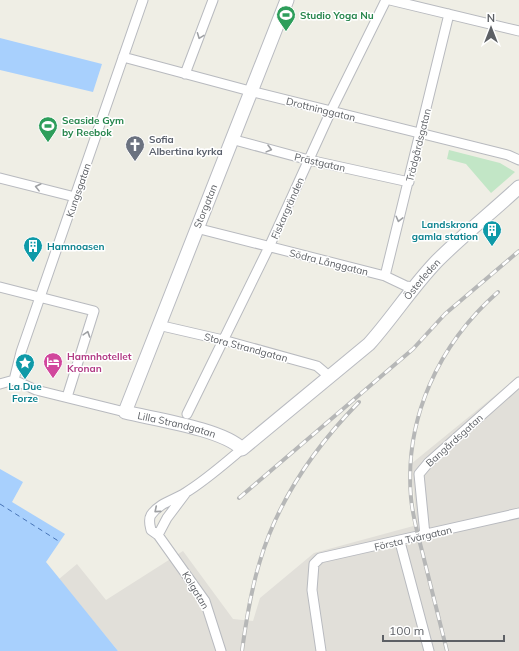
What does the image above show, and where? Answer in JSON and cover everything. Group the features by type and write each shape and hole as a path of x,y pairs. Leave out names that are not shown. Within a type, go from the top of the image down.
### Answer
{"street":[{"name":"Kungsgatan","path":"14,380 21,352 42,297 142,0"},
{"path":"185,74 213,0"},
{"name":"Storgatan","path":"125,412 196,228 287,0"},
{"name":"Fiskargränden","path":"187,414 269,247 331,111 386,0"},
{"path":"390,0 519,31"},
{"name":"Trädgårdsgatan","path":"385,276 449,14"},
{"name":"Drottninggatan","path":"123,57 250,91 508,155 519,160"},
{"name":"Prästgatan","path":"231,139 309,160 409,182"},
{"path":"0,178 75,196"},
{"name":"Österleden","path":"330,377 369,344 387,324 414,287 438,261 519,188"},
{"name":"Södra Långgatan","path":"196,228 385,276 406,286 414,287"},
{"path":"0,287 94,311 67,397"},
{"name":"Stora Strandgatan","path":"158,325 223,340 317,366 330,377"},
{"path":"242,449 330,377"},
{"path":"0,384 14,380"},
{"name":"Lilla Strandgatan","path":"14,380 36,390 196,428 226,439 238,445 242,449"},
{"name":"Bangårdsgatan","path":"425,536 418,474 428,462 519,382"},
{"name":"Kolgatan","path":"221,651 205,601 158,535 151,530 150,526 152,514 169,501 185,494 242,449"},
{"name":"Kolgatan","path":"158,535 167,518 185,494"},
{"name":"Första Tvärgatan","path":"321,651 312,590 314,564 320,558 400,542 519,513"},
{"path":"400,542 429,651"}],"shaded area":[{"path":"519,376 519,651 118,651 59,579 77,564 106,600 183,551 233,619 253,621 260,598 314,553 417,525 411,464"}],"green space":[{"path":"449,150 500,163 515,172 491,193 466,164 447,159"}],"water":[{"path":"0,38 102,64 93,92 0,70"},
{"path":"0,469 23,482 12,502 65,534 46,562 118,651 0,651"}],"ferry route":[{"path":"0,504 60,542"}],"railway":[{"path":"239,498 413,349 445,314 519,251"},
{"path":"447,651 412,506 410,468 413,439 420,411 430,384 443,359 477,312 498,292"},
{"path":"242,651 254,583 268,538 277,517 288,496 313,456 359,402"}],"place":[{"name":"Studio Yoga Nu","path":"286,32"},
{"name":"Seaside Gym by Reebok","path":"48,143"},
{"name":"Sofia Albertina kyrka","path":"135,162"},
{"name":"Landskrona gamla station","path":"492,247"},
{"name":"Hamnoasen","path":"33,263"},
{"name":"Hamnhotellet Kronan","path":"53,379"},
{"name":"La Due Forze","path":"25,380"}]}
